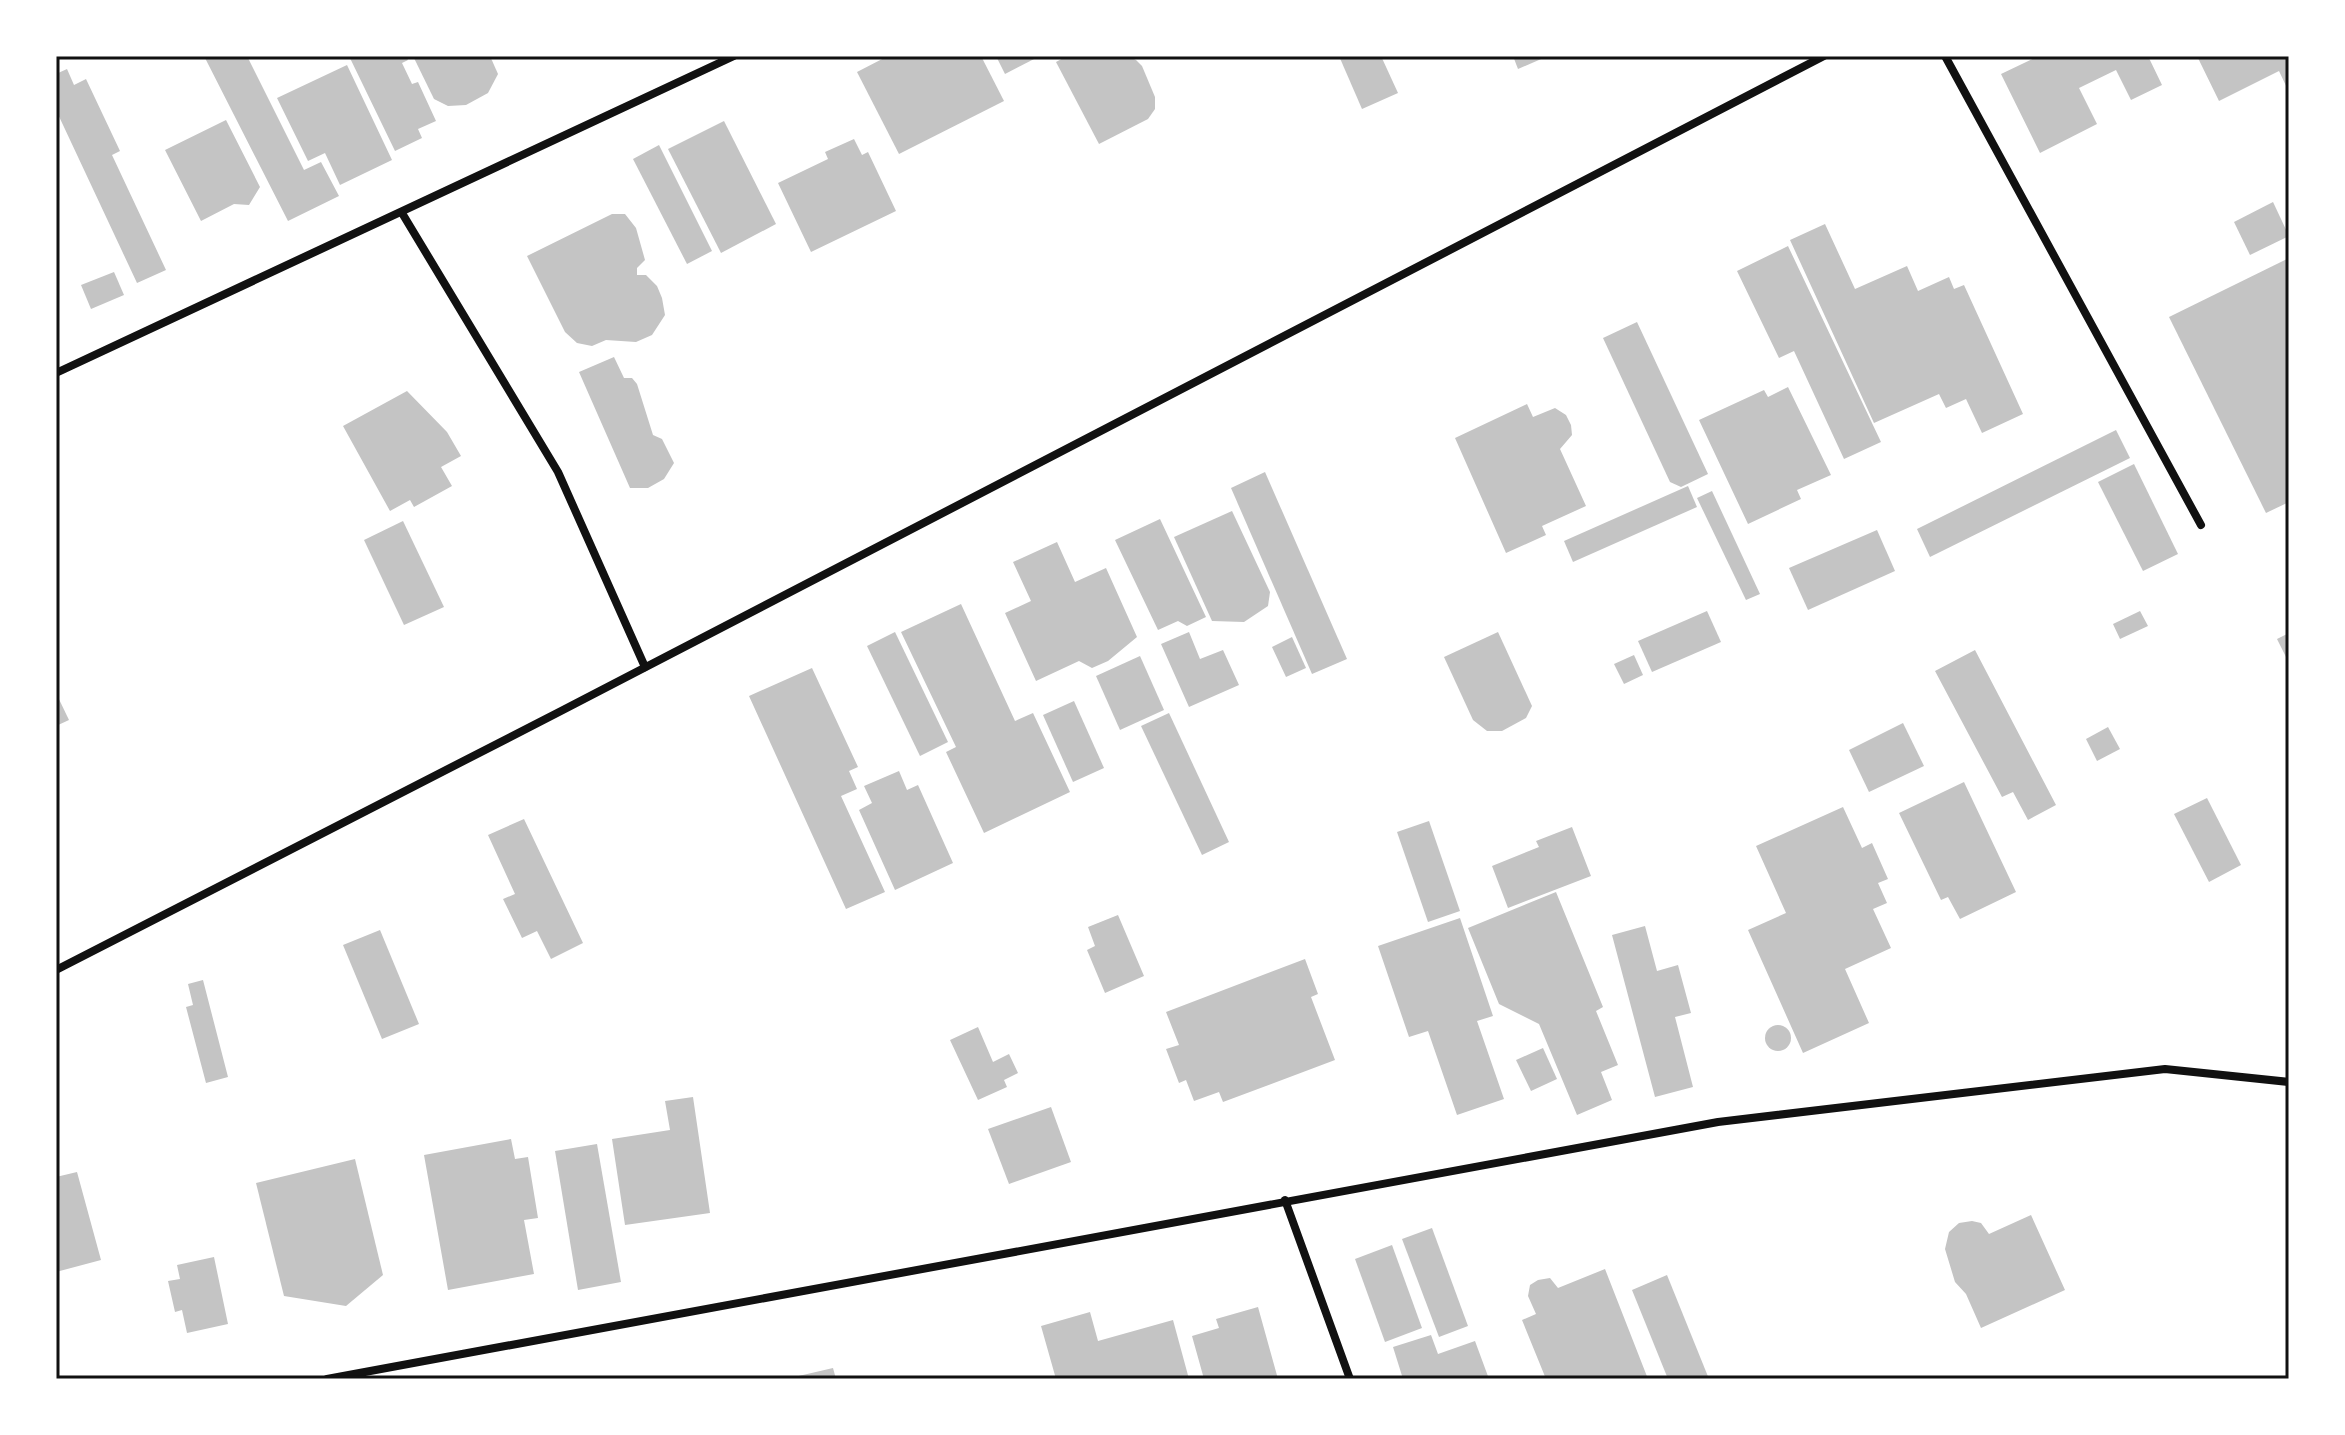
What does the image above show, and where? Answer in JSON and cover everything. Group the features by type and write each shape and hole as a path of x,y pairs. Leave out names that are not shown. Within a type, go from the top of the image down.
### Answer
{"street":[{"path":"56,373 734,56"},
{"path":"56,970 1824,56"},
{"path":"1945,56 2201,525"},
{"path":"402,213 558,472 645,667"},
{"path":"327,1379 1718,1122 2165,1069 2289,1082"},
{"path":"1285,1200 1350,1379"}],"building":[{"path":"204,56 247,56 304,170 321,162 339,196 288,221"},
{"path":"349,56 406,56 408,60 402,63 412,84 418,82 436,121 418,129 422,138 395,151"},
{"path":"413,56 490,56 498,74 488,93 466,105 448,106 434,99"},
{"path":"888,56 981,56 1004,101 899,154 857,72"},
{"path":"996,56 1040,56 1005,74"},
{"path":"1067,56 1128,56 1136,60 1142,66 1155,97 1155,109 1148,119 1099,144 1056,62"},
{"path":"1339,56 1381,56 1398,93 1362,109"},
{"path":"1513,56 1548,56 1518,69"},
{"path":"2039,56 2148,56 2162,85 2131,100 2116,70 2079,88 2097,124 2040,153 2001,74"},
{"path":"2197,56 2287,56 2289,92 2279,71 2219,101"},
{"path":"347,65 392,160 340,185 325,153 308,161 277,98"},
{"path":"67,69 74,85 86,79 120,151 112,155 166,270 137,283 56,110 56,74"},
{"path":"226,120 260,187 249,205 234,204 201,221 165,150"},
{"path":"724,121 776,224 721,253 668,149"},
{"path":"854,139 862,155 868,152 896,211 811,252 778,183 828,159 825,152"},
{"path":"659,145 712,251 687,264 633,159"},
{"path":"2273,202 2289,236 2250,255 2234,222"},
{"path":"612,214 625,214 636,228 645,260 637,268 637,275 646,275 657,286 665,315 652,335 636,342 606,340 592,346 577,343 565,332 527,256"},
{"path":"1825,224 1855,289 1907,266 1918,291 1949,277 1954,289 1964,285 2023,414 1982,433 1966,399 1946,408 1939,394 1874,423 1790,240"},
{"path":"1788,246 1881,442 1844,459 1794,351 1779,358 1737,271"},
{"path":"2289,258 2289,502 2266,513 2169,317"},
{"path":"114,272 124,295 91,309 81,285"},
{"path":"1637,322 1708,474 1681,487 1670,482 1603,338"},
{"path":"614,357 624,378 632,378 637,384 653,435 662,439 674,463 664,479 648,488 630,488 579,372"},
{"path":"1788,387 1831,475 1797,490 1801,499 1748,524 1699,420 1764,390 1768,397"},
{"path":"407,391 447,432 461,456 441,467 452,486 414,507 410,500 390,511 343,426"},
{"path":"1527,404 1533,417 1555,408 1566,415 1572,435 1560,449 1586,506 1542,526 1546,535 1506,553 1455,438"},
{"path":"2116,430 2130,458 1930,557 1917,529"},
{"path":"2134,464 2178,554 2143,571 2098,482"},
{"path":"1265,472 1347,659 1312,674 1231,488"},
{"path":"1688,486 1697,507 1573,562 1564,541"},
{"path":"1712,491 1760,594 1746,600 1697,498"},
{"path":"1232,511 1270,592 1268,606 1244,622 1212,621 1174,537"},
{"path":"1160,519 1206,617 1187,626 1178,621 1158,630 1115,540"},
{"path":"403,521 444,607 404,625 364,540"},
{"path":"1877,530 1895,571 1808,610 1789,568"},
{"path":"1057,542 1075,582 1106,568 1137,637 1108,661 1092,668 1079,661 1036,681 1005,613 1031,601 1013,562"},
{"path":"961,604 1015,721 1033,713 1070,792 984,833 946,752 956,747 901,632"},
{"path":"1707,611 1721,642 1652,672 1638,641"},
{"path":"2140,611 2148,626 2120,639 2113,624"},
{"path":"895,632 948,742 920,756 867,646"},
{"path":"1189,632 1200,659 1223,650 1239,685 1189,707 1161,644"},
{"path":"1498,632 1532,706 1526,718 1502,731 1487,731 1473,720 1444,657"},
{"path":"2289,633 2289,663 2277,639"},
{"path":"1292,637 1306,668 1286,677 1272,647"},
{"path":"1975,650 2056,805 2028,820 2013,792 2002,797 1935,671"},
{"path":"1634,655 1643,675 1624,684 1614,664"},
{"path":"1140,656 1164,710 1120,730 1096,676"},
{"path":"812,668 858,767 849,771 857,789 841,796 885,892 846,909 749,696"},
{"path":"56,693 69,720 56,726"},
{"path":"1074,701 1104,768 1073,782 1043,715"},
{"path":"1169,713 1229,842 1202,855 1141,726"},
{"path":"1903,723 1924,766 1869,792 1849,750"},
{"path":"2108,727 2120,749 2097,761 2086,739"},
{"path":"899,771 907,790 918,785 953,863 895,890 859,810 872,803 864,786"},
{"path":"1964,782 2016,892 1960,919 1948,897 1941,900 1899,813"},
{"path":"2207,798 2241,865 2209,882 2174,814"},
{"path":"1843,807 1862,848 1872,843 1888,879 1878,883 1887,903 1873,909 1891,948 1845,969 1869,1023 1803,1053 1748,930 1786,913 1756,846"},
{"path":"524,819 583,943 551,959 537,931 522,938 503,899 515,894 488,835"},
{"path":"1429,821 1460,911 1428,922 1397,832"},
{"path":"1572,827 1591,876 1508,908 1492,866 1539,847 1536,841"},
{"path":"1556,892 1603,1007 1596,1011 1618,1065 1601,1072 1612,1100 1577,1115 1539,1024 1499,1004 1468,928"},
{"path":"1118,915 1144,976 1105,993 1087,950 1095,946 1088,927"},
{"path":"1460,918 1493,1016 1477,1021 1504,1099 1457,1115 1428,1031 1409,1037 1378,946"},
{"path":"1645,926 1657,971 1678,965 1691,1013 1675,1017 1693,1087 1655,1097 1612,935"},
{"path":"380,930 419,1024 382,1039 343,945"},
{"path":"1305,959 1318,994 1311,997 1335,1060 1223,1102 1219,1092 1194,1101 1186,1080 1179,1083 1166,1049 1179,1045 1166,1012"},
{"path":"203,980 228,1077 206,1083 186,1007 193,1005 188,984"},
{"path":"1778,1025 1787,1029 1791,1038 1787,1047 1778,1051 1769,1047 1765,1038 1769,1029"},
{"path":"978,1027 993,1062 1009,1054 1018,1073 1004,1080 1007,1087 978,1100 950,1040"},
{"path":"1543,1048 1557,1079 1531,1091 1516,1060"},
{"path":"693,1097 710,1213 625,1225 612,1139 670,1130 665,1101"},
{"path":"1051,1107 1071,1162 1009,1184 988,1129"},
{"path":"511,1139 515,1159 528,1157 538,1218 524,1220 534,1274 448,1290 424,1155"},
{"path":"597,1144 621,1282 578,1290 555,1151"},
{"path":"355,1159 383,1275 346,1306 284,1296 256,1183"},
{"path":"77,1172 101,1260 56,1272 56,1177"},
{"path":"2031,1215 2065,1290 1981,1328 1966,1294 1955,1282 1945,1249 1949,1232 1959,1223 1972,1221 1981,1223 1989,1234"},
{"path":"1432,1228 1468,1326 1439,1337 1402,1239"},
{"path":"1392,1245 1422,1328 1385,1342 1355,1259"},
{"path":"214,1257 228,1324 187,1333 182,1310 175,1312 168,1281 180,1279 177,1265"},
{"path":"1605,1269 1648,1379 1546,1379 1522,1320 1536,1314 1528,1296 1530,1285 1550,1278 1558,1288"},
{"path":"1667,1275 1709,1379 1668,1379 1632,1290"},
{"path":"1258,1307 1278,1379 1204,1379 1192,1336 1219,1328 1216,1319"},
{"path":"1090,1312 1098,1341 1173,1320 1189,1379 1056,1379 1041,1326"},
{"path":"1431,1335 1438,1354 1475,1341 1489,1379 1403,1379 1393,1347"},
{"path":"833,1368 836,1379 790,1379 790,1378"}]}
